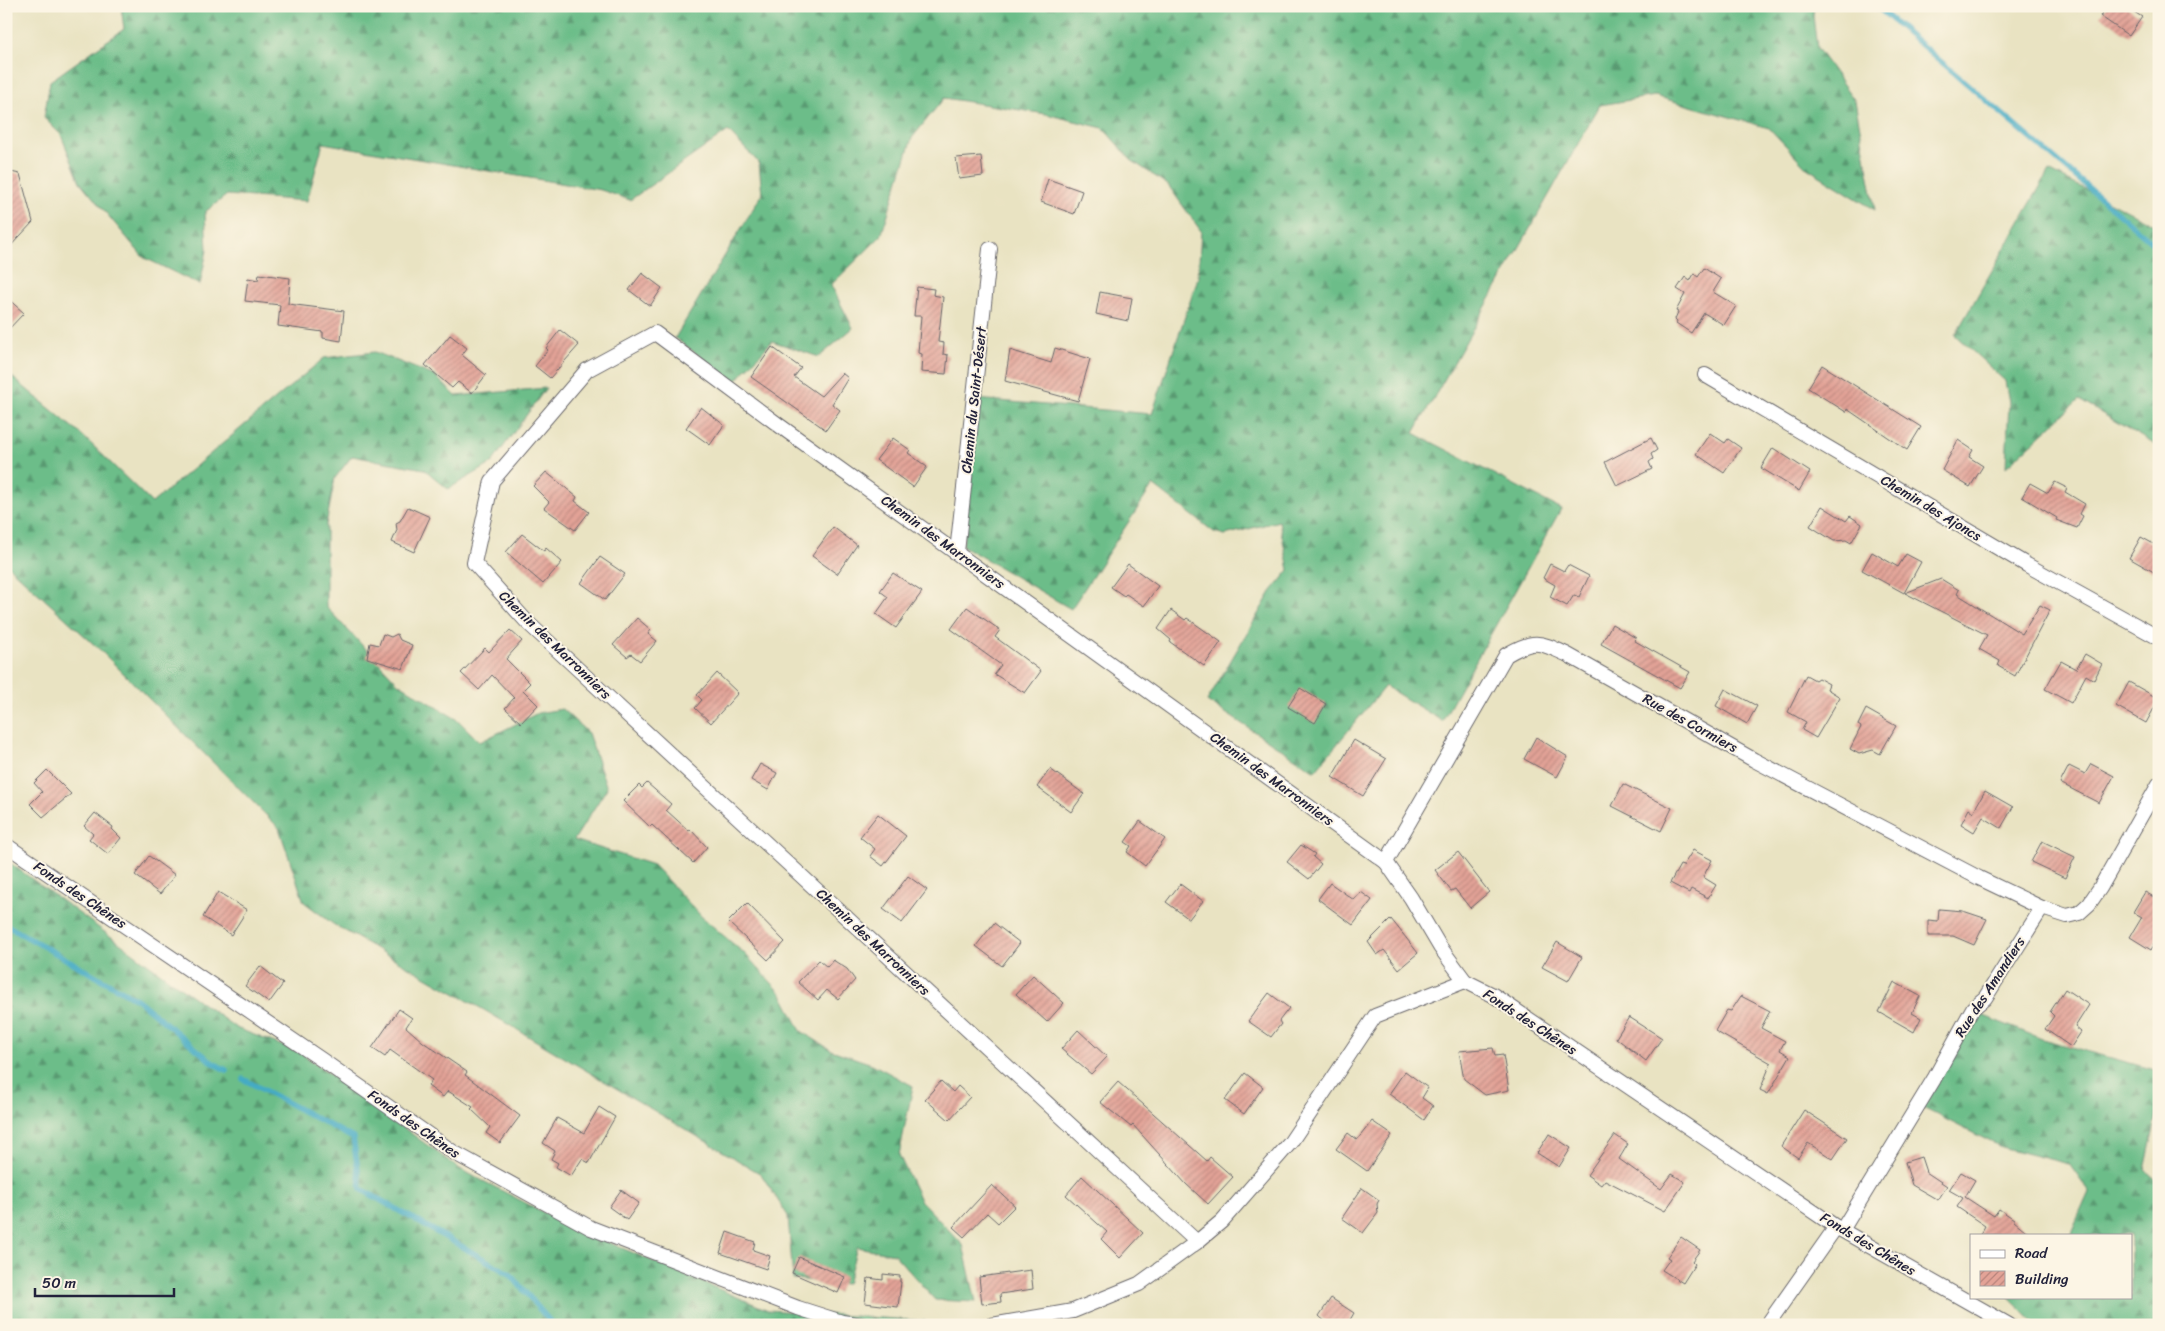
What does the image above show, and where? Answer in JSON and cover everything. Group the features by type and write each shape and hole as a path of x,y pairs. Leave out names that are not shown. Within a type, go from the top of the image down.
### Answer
{"street":[{"name":"Chemin du Saint-Désert","path":"957,552 990,249"},
{"name":"Chemin des Marronniers","path":"1197,1242 527,622 474,562 492,480 587,370 655,333 780,426 1386,862"},
{"name":"Chemin des Ajoncs","path":"1704,375 2027,565 2159,638"},
{"name":"Rue des Cormiers","path":"1386,862 1506,655 1521,646 1541,642 1568,655 1763,765 1979,878 2042,908 2067,916 2079,913 2089,904 2159,784"},
{"name":"Fonds des Chênes","path":"6,845 322,1060 453,1152 591,1228 798,1308 842,1322 862,1325"},
{"path":"992,1325 1072,1311 1139,1284 1197,1242 1222,1221 1290,1143 1375,1016 1465,981 1440,947 1411,898 1386,862"},
{"name":"Rue des Amandiers","path":"1767,1325 1840,1228 1934,1079 1973,1008 1985,998 2042,908"},
{"name":"Fonds des Chênes","path":"1465,981 1493,995 1840,1228 2009,1325"}],"green space":[{"path":"121,6 1814,6 1813,16 1817,48 1855,101 1875,210 1807,168 1769,128 1655,96 1600,105 1414,433 1561,509 1442,721 1385,686 1315,771 1207,701 1271,592 1289,570 1279,521 1225,535 1214,532 1153,485 1071,609 963,546 976,399 1152,414 1198,278 1201,231 1168,185 1131,160 1103,128 1046,114 944,98 912,138 881,236 831,285 853,328 819,357 772,341 735,382 675,338 762,194 759,163 728,131 630,200 601,190 323,143 307,201 227,195 205,212 207,250 200,285 143,257 80,182 61,135 44,118 50,81 124,29"},
{"path":"2049,171 2159,227 2159,447 2079,400 2006,467 2009,402 2005,381 1955,335"},
{"path":"375,352 435,376 456,396 546,388 491,464 448,489 424,469 352,456 335,478 326,525 326,607 398,683 458,720 480,742 538,713 562,709 588,733 607,788 574,840 653,865 702,917 745,954 782,994 801,1031 831,1050 872,1064 913,1086 899,1155 920,1200 963,1245 976,1302 935,1300 894,1254 857,1247 847,1284 793,1279 788,1216 761,1174 484,1010 333,924 304,902 279,828 99,649 6,564 6,372 83,436 152,503 324,358"},
{"path":"6,860 236,1028 301,1053 460,1169 570,1226 768,1310 924,1321 931,1325 6,1325"},
{"path":"1979,1014 2042,1039 2159,1071 2159,1105 2145,1170 2159,1182 2159,1325 2037,1325 2010,1298 2132,1298 2132,1234 2070,1234 2089,1192 2069,1164 2001,1147 1921,1107"}],"building":[{"path":"2107,6 2125,6 2142,17 2129,36 2100,16"},
{"path":"981,156 983,176 959,179 956,158"},
{"path":"6,171 20,174 33,222 6,251"},
{"path":"1048,179 1082,191 1074,214 1041,202"},
{"path":"1704,268 1721,279 1713,292 1736,306 1724,325 1704,313 1691,333 1676,323 1675,319 1678,312 1676,311 1685,294 1677,289 1685,277 1690,281 1694,274 1698,277"},
{"path":"642,273 662,288 650,306 629,290"},
{"path":"259,274 290,278 288,304 344,311 341,341 323,338 323,332 278,326 280,305 245,301 248,278 258,280"},
{"path":"917,287 934,289 933,295 943,297 938,342 944,343 943,354 948,355 946,374 921,372 922,354 918,353 921,316 914,316"},
{"path":"1100,292 1132,298 1128,321 1096,314"},
{"path":"6,297 24,313 6,332"},
{"path":"560,330 579,345 550,378 535,366 548,350 546,348"},
{"path":"450,335 467,348 462,355 486,375 472,393 458,382 452,388 425,365"},
{"path":"772,347 801,368 794,377 821,396 842,373 848,378 832,404 840,410 826,430 751,377"},
{"path":"1055,348 1090,359 1078,401 1005,381 1010,350 1051,363"},
{"path":"1822,365 1921,427 1907,450 1847,409 1846,412 1808,388"},
{"path":"701,407 724,425 710,445 686,428"},
{"path":"1710,433 1725,443 1728,439 1741,448 1724,473 1696,454"},
{"path":"893,438 910,450 908,453 927,467 913,487 876,460"},
{"path":"1651,438 1657,450 1651,454 1653,459 1649,462 1652,469 1617,486 1605,462"},
{"path":"1958,440 1973,450 1969,457 1983,466 1970,487 1942,470"},
{"path":"1773,448 1810,472 1799,491 1761,468"},
{"path":"546,472 577,497 575,501 589,512 575,530 544,508 549,502 533,486"},
{"path":"2055,482 2067,488 2065,492 2085,504 2080,514 2083,516 2077,528 2056,520 2057,518 2022,497 2030,483 2048,493"},
{"path":"1822,506 1846,521 1850,516 1862,524 1851,543 1846,540 1834,541 1810,526"},
{"path":"408,507 430,517 414,552 392,542 397,530 396,523 400,521"},
{"path":"833,527 857,545 837,574 812,556"},
{"path":"522,534 544,551 546,548 562,562 543,584 506,552"},
{"path":"2141,537 2159,547 2159,575 2129,558"},
{"path":"1872,552 1898,567 1906,554 1921,562 1904,593 1862,570"},
{"path":"600,557 625,574 605,600 581,583"},
{"path":"1128,564 1158,586 1144,606 1111,587"},
{"path":"1550,564 1564,571 1568,565 1589,576 1579,597 1574,595 1567,606 1550,597 1555,585 1543,578"},
{"path":"893,573 922,592 896,628 876,614 888,597 880,591"},
{"path":"1941,579 1959,590 1957,594 2022,634 2040,605 2050,610 2015,676 1998,666 2000,661 1979,649 1987,635 1905,593"},
{"path":"967,607 1000,630 995,637 1041,671 1025,693 994,674 1001,665 951,629"},
{"path":"1171,610 1185,620 1187,618 1221,642 1204,666 1170,642 1171,640 1158,629"},
{"path":"637,618 651,630 648,634 657,641 640,661 631,654 627,657 613,645"},
{"path":"1612,624 1636,638 1635,641 1690,672 1680,688 1601,644"},
{"path":"510,630 522,641 506,659 530,683 523,690 538,705 521,723 505,708 514,698 492,675 479,690 461,673 485,648 489,652"},
{"path":"383,634 391,637 397,634 400,640 412,645 403,669 367,658 370,643 379,645"},
{"path":"2085,654 2102,664 2094,680 2086,675 2071,703 2045,689 2061,661 2076,669"},
{"path":"717,673 738,693 711,723 695,708 702,700 697,695"},
{"path":"1806,675 1815,680 1818,678 1829,684 1827,689 1840,697 1816,738 1802,730 1806,722 1788,712"},
{"path":"2129,682 2159,699 2146,723 2116,706"},
{"path":"1300,688 1326,704 1315,723 1288,707"},
{"path":"1725,689 1757,706 1747,724 1716,706"},
{"path":"1866,709 1896,726 1880,754 1873,750 1859,754 1850,749 1861,727 1858,725"},
{"path":"1536,737 1568,757 1557,777 1524,759"},
{"path":"1354,740 1386,759 1363,796 1332,777"},
{"path":"760,764 777,773 768,790 751,780"},
{"path":"2091,764 2114,776 2099,803 2060,783 2069,766 2085,774"},
{"path":"1050,769 1084,794 1071,812 1037,787"},
{"path":"47,770 71,794 43,817 30,804 42,792 34,783"},
{"path":"647,783 671,804 666,810 689,831 690,829 707,847 693,863 652,825 650,827 623,801 639,785 642,788"},
{"path":"1623,784 1672,808 1661,831 1612,806"},
{"path":"1985,791 2013,807 2001,828 1983,817 1974,832 1961,824 1969,809 1973,812"},
{"path":"95,813 113,827 112,829 121,838 108,854 89,839 93,834 84,826"},
{"path":"878,814 906,836 883,866 870,856 875,849 860,837"},
{"path":"1140,821 1165,839 1145,866 1127,852 1131,846 1125,842"},
{"path":"2042,841 2075,857 2065,878 2031,862"},
{"path":"1301,845 1315,854 1313,857 1321,864 1309,879 1287,862"},
{"path":"1693,850 1712,860 1703,877 1716,885 1708,898 1691,889 1689,893 1670,883 1680,865 1683,866"},
{"path":"1458,852 1489,892 1470,908 1455,889 1451,891 1435,870"},
{"path":"149,856 175,875 160,894 135,875"},
{"path":"908,876 927,890 902,923 883,909"},
{"path":"1330,883 1354,900 1361,892 1372,900 1353,925 1318,899"},
{"path":"1180,884 1203,901 1189,919 1166,902"},
{"path":"218,892 247,910 231,935 203,917"},
{"path":"2145,892 2159,900 2159,936 2151,950 2130,937 2142,917 2133,912"},
{"path":"747,903 785,942 768,960 728,922"},
{"path":"1939,909 1963,911 1987,919 1974,945 1953,936 1928,936 1928,920 1938,921"},
{"path":"1391,919 1418,953 1399,969 1384,950 1377,955 1368,942"},
{"path":"994,923 1020,943 1002,966 976,946"},
{"path":"1557,942 1582,957 1568,981 1542,967"},
{"path":"819,960 827,967 833,960 847,969 855,980 838,999 827,990 818,1000 798,982"},
{"path":"260,966 283,984 269,1003 245,986"},
{"path":"1033,975 1064,1003 1047,1022 1016,994"},
{"path":"1894,982 1920,996 1912,1013 1921,1018 1914,1032 1879,1012"},
{"path":"2065,989 2089,1005 2075,1027 2081,1032 2071,1047 2045,1029 2054,1016 2050,1012"},
{"path":"1269,993 1289,1008 1279,1021 1281,1024 1271,1037 1248,1021"},
{"path":"1741,996 1770,1011 1761,1028 1785,1041 1780,1050 1790,1056 1768,1094 1760,1090 1771,1063 1715,1031 1727,1010 1731,1011"},
{"path":"399,1009 412,1018 406,1027 423,1042 467,1072 465,1075 520,1116 500,1143 486,1133 490,1127 471,1109 473,1107 448,1091 443,1097 428,1086 432,1080 390,1050 385,1057 372,1048"},
{"path":"1629,1017 1662,1038 1646,1061 1616,1038"},
{"path":"1078,1030 1107,1057 1091,1074 1061,1049"},
{"path":"1493,1048 1495,1056 1503,1055 1509,1090 1485,1095 1464,1079 1459,1051"},
{"path":"1405,1071 1428,1088 1422,1098 1433,1106 1424,1120 1389,1094"},
{"path":"1245,1073 1263,1087 1244,1114 1225,1100"},
{"path":"941,1081 953,1092 958,1086 970,1097 949,1120 925,1099"},
{"path":"1118,1082 1207,1161 1210,1157 1233,1177 1208,1204 1186,1184 1133,1125 1131,1127 1100,1102"},
{"path":"599,1107 615,1117 589,1163 582,1159 571,1176 556,1167 558,1163 551,1159 555,1151 543,1143 557,1118 584,1133"},
{"path":"1804,1110 1847,1138 1833,1159 1808,1143 1798,1158 1781,1146"},
{"path":"1372,1121 1392,1135 1367,1171 1336,1149 1348,1133 1357,1140"},
{"path":"1549,1134 1571,1148 1559,1167 1537,1153"},
{"path":"1615,1135 1628,1144 1619,1159 1661,1189 1672,1174 1685,1182 1665,1211 1605,1180 1601,1185 1587,1175"},
{"path":"1921,1157 1926,1172 1947,1186 1938,1200 1912,1185 1905,1162"},
{"path":"1961,1172 1975,1180 1965,1197 1994,1216 1999,1209 2014,1219 2030,1234 1981,1234 1985,1226 1957,1207 1963,1198 1949,1190"},
{"path":"1082,1176 1143,1233 1120,1258 1101,1239 1107,1232 1066,1195"},
{"path":"992,1185 1015,1206 998,1223 987,1213 964,1237 953,1227"},
{"path":"1362,1188 1379,1200 1377,1204 1378,1213 1363,1233 1342,1218"},
{"path":"621,1190 639,1203 627,1220 609,1207"},
{"path":"727,1232 755,1242 753,1250 770,1256 766,1269 720,1253"},
{"path":"1681,1237 1700,1250 1692,1261 1695,1264 1683,1283 1662,1270 1670,1259 1667,1257"},
{"path":"799,1257 845,1277 838,1293 792,1273"},
{"path":"1031,1270 1033,1289 1000,1294 1001,1302 982,1304 979,1277"},
{"path":"883,1274 900,1276 898,1307 865,1303 868,1278 883,1280"},
{"path":"1331,1298 1354,1313 1347,1325 1329,1325 1319,1316"}],"waterway":[{"path":"1876,6 2159,248"},
{"path":"6,925 138,1000 213,1063 226,1070"},
{"path":"243,1079 353,1138 361,1189 510,1274 553,1325"}]}
